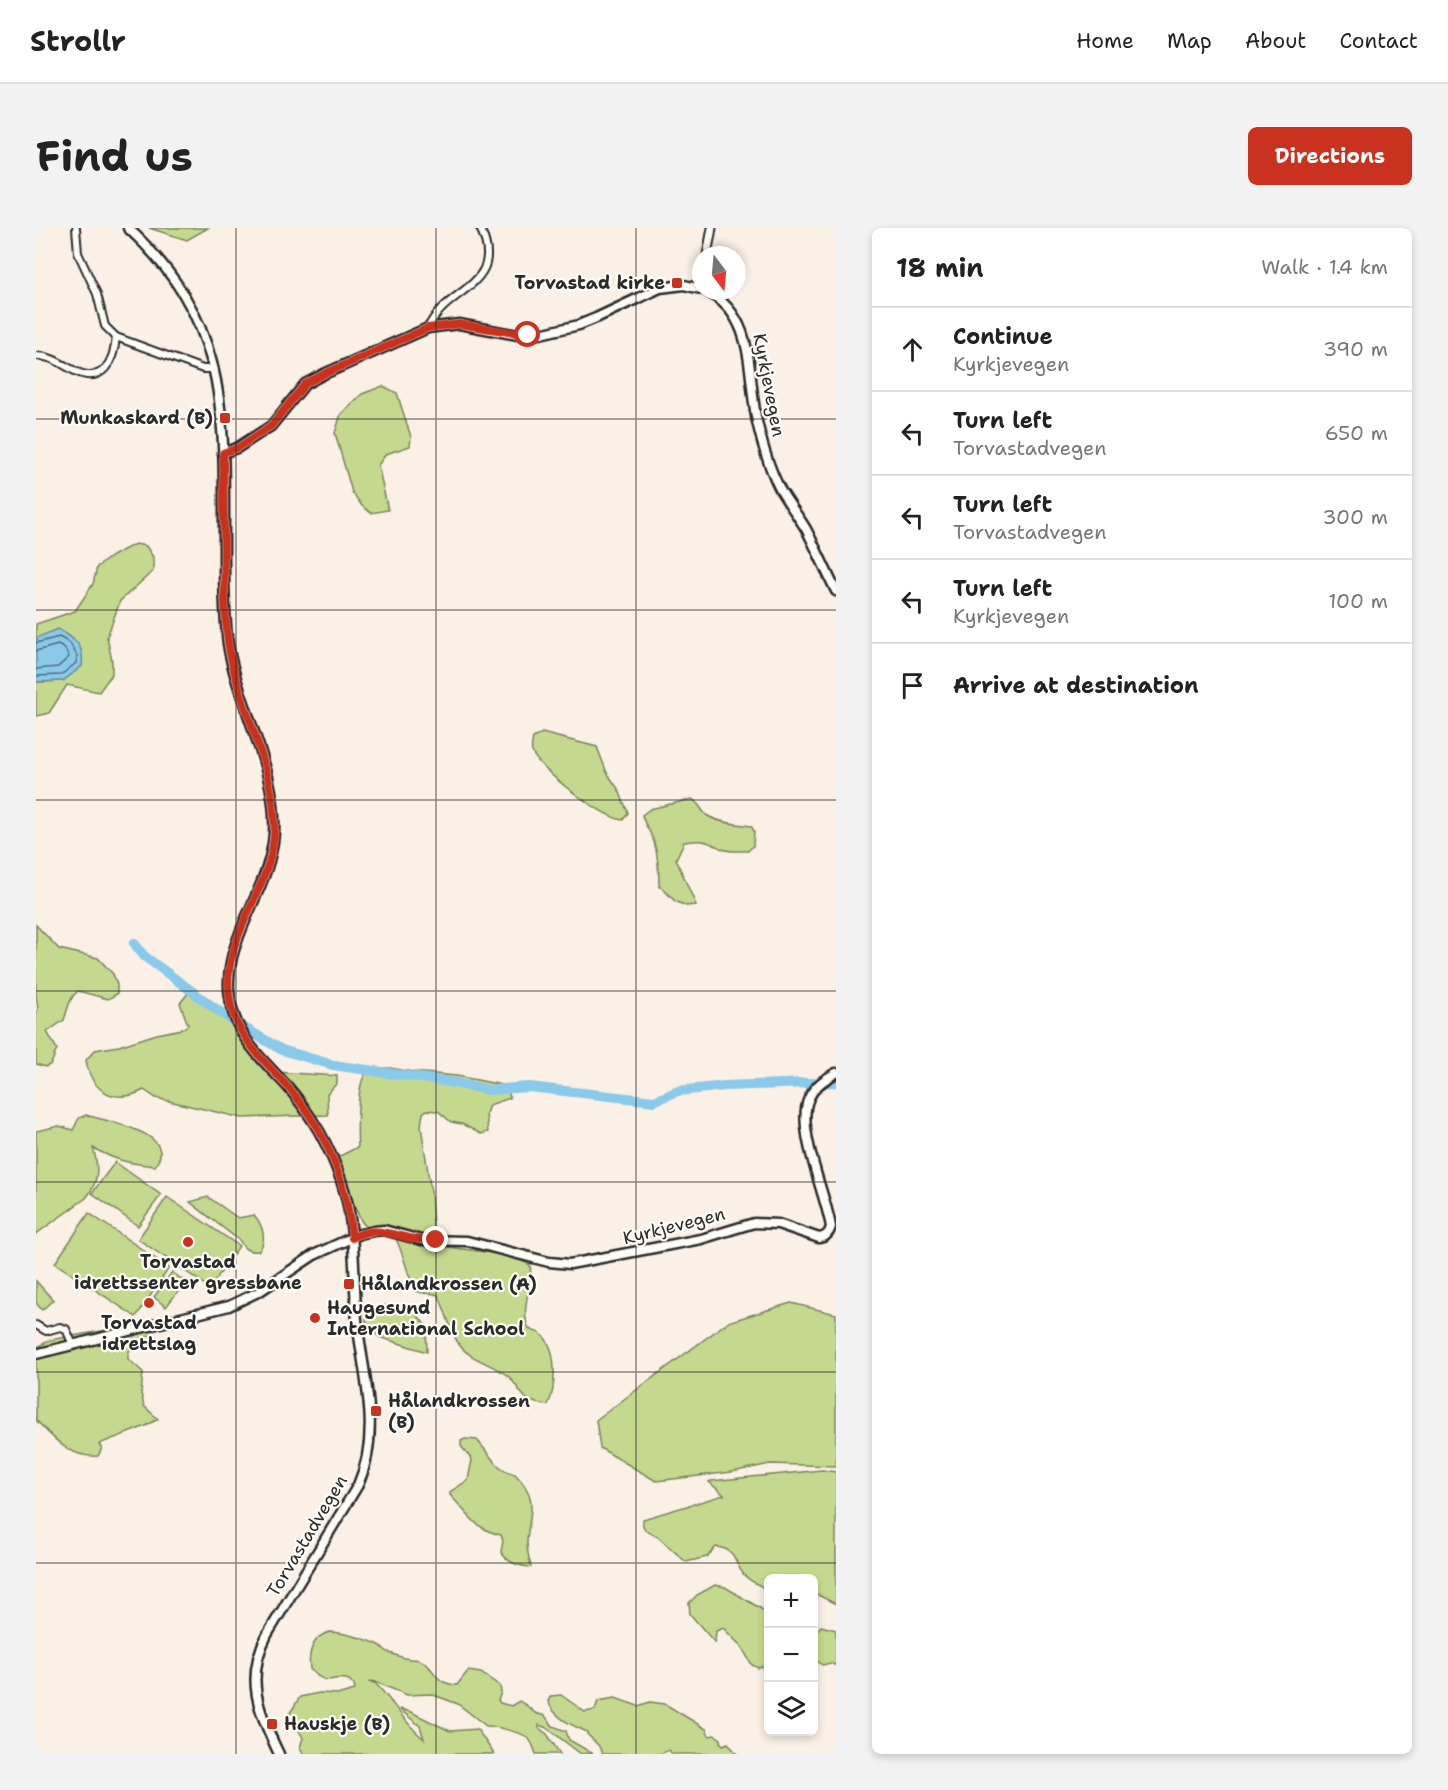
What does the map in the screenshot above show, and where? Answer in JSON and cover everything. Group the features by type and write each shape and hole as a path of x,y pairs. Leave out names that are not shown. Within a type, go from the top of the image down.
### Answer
{"main road":[{"name":"Torvastadvegen","path":"128,228 161,263 184,295 199,324 215,369 221,401 228,643 233,667 269,785 274,824 268,869 231,955 228,983 230,1000 236,1022 245,1039 297,1099 326,1143 343,1185 350,1215 357,1319 370,1416 370,1446 364,1470 354,1493 267,1635 257,1658 254,1680 257,1699 279,1754"},
{"name":"Kyrkjevegen","path":"223,453 237,448 271,426 305,384 428,328 459,324 518,335 540,334 596,318 660,288 674,285 692,286"},
{"name":"Kyrkjevegen","path":"722,300 739,321 746,347 755,412 776,480 806,529 836,591"},
{"name":"Kyrkjevegen","path":"36,1354 197,1315 239,1302 260,1291 306,1260 364,1232 384,1230 422,1240 466,1241 549,1262 570,1264 701,1239 754,1223 778,1224 824,1238 833,1233 811,1150 805,1112 808,1098 814,1090 825,1079 836,1073"}],"street":[{"path":"76,228 78,253 97,294 105,326 116,337 203,369 215,369"},
{"path":"428,328 437,313 477,279 487,265 488,248 480,228"},
{"path":"708,246 712,228"},
{"path":"36,356 53,358 77,372 88,375 102,372 108,366 116,337"},
{"path":"36,1325 46,1331 59,1327 66,1329 73,1344"}],"green space":[{"path":"149,228 208,228 187,240"},
{"path":"383,386 397,393 411,437 410,446 386,454 378,465 388,510 371,513 362,506 352,492 335,433 341,414 362,394"},
{"path":"135,544 146,546 153,557 153,571 120,601 107,637 112,674 99,692 67,685 49,713 36,716 36,682 63,681 36,642 36,624 75,611 93,584 97,567"},
{"path":"542,733 597,747 607,773 619,790 628,813 623,820 587,802 546,770 532,752 533,738"},
{"path":"692,799 712,818 751,826 754,831 753,846 748,851 726,850 701,841 684,842 676,859 696,905 686,906 675,901 659,887 656,849 642,815 650,809"},
{"path":"36,925 59,949 98,958 113,974 117,985 117,994 108,999 78,991 73,996 64,1020 47,1032 57,1049 51,1064 46,1067 36,1064 36,1014 38,1009"},
{"path":"191,990 202,1002 215,1011 216,1009 275,1072 337,1076 337,1083 327,1094 328,1115 242,1118 156,1098 144,1090 114,1096 99,1088 93,1080 86,1060 95,1050 182,1029 188,1025 180,1003"},
{"path":"390,1068 457,1076 507,1086 510,1098 489,1105 486,1114 488,1132 481,1134 462,1124 451,1122 438,1111 427,1110 423,1113 421,1126 431,1192 434,1245 507,1255 530,1265 526,1321 529,1329 541,1334 551,1349 554,1379 548,1405 528,1400 508,1376 463,1349 455,1337 438,1295 414,1290 395,1238 365,1226 359,1216 338,1157 358,1147 358,1108 363,1078 372,1070"},
{"path":"86,1115 137,1130 158,1145 160,1155 155,1166 123,1161 93,1148 97,1174 90,1192 86,1198 36,1234 36,1131 59,1126 73,1130 79,1118"},
{"path":"115,1162 161,1195 138,1226 92,1193"},
{"name":"Torvastad idrettssenter gressbane","path":"167,1197 239,1246 210,1288 138,1239"},
{"path":"208,1197 238,1218 254,1215 263,1233 263,1242 259,1251 250,1251 245,1248 240,1241 190,1202"},
{"path":"89,1213 169,1268 136,1317 55,1263"},
{"path":"172,1272 185,1282 166,1307 154,1297"},
{"path":"36,1281 53,1300 42,1310 36,1303"},
{"path":"791,1303 836,1314 836,1466 770,1464 732,1472 656,1481 600,1448 596,1420 728,1322"},
{"path":"389,1305 413,1309 426,1326 427,1352 379,1337 366,1324 367,1308"},
{"path":"146,1323 153,1334 133,1345 128,1359 143,1372 141,1394 144,1406 158,1419 99,1444 102,1448 98,1456 79,1454 63,1446 36,1420 36,1348 50,1340"},
{"path":"477,1440 498,1465 515,1474 528,1492 531,1507 527,1546 531,1567 518,1565 507,1559 501,1552 503,1541 501,1535 484,1529 450,1495 450,1492 468,1480 472,1460 461,1446 461,1441"},
{"path":"822,1470 836,1472 836,1604 818,1595 818,1574 764,1574 764,1588 745,1576 732,1554 723,1548 716,1547 707,1557 686,1562 658,1537 645,1530 643,1519 724,1495 709,1482"},
{"path":"715,1585 725,1587 764,1611 764,1666 758,1668 752,1665 741,1646 723,1628 716,1631 715,1643 690,1614 689,1603 697,1595"},
{"path":"821,1626 836,1630 836,1666 831,1663 822,1665 818,1662 818,1630"},
{"path":"330,1632 376,1643 393,1654 420,1660 428,1665 440,1679 449,1684 457,1685 468,1671 481,1673 500,1686 501,1693 498,1700 500,1703 511,1706 519,1701 535,1713 545,1716 553,1726 566,1731 569,1740 592,1753 581,1754 547,1728 539,1725 560,1754 536,1754 527,1737 486,1726 458,1704 431,1694 407,1695 373,1681 368,1682 375,1683 410,1726 424,1739 420,1726 399,1709 411,1712 450,1731 477,1729 494,1754 303,1754 300,1747 303,1738 290,1713 300,1697 319,1693 340,1694 355,1690 349,1680 326,1680 310,1669 312,1646 319,1637"},
{"path":"561,1695 585,1712 595,1710 598,1701 615,1698 638,1706 650,1702 665,1704 706,1729 709,1736 715,1735 721,1739 720,1742 723,1745 728,1743 737,1754 672,1754 669,1750 660,1754 603,1754 587,1732 564,1720 551,1707 548,1701 551,1696"}],"water":[{"path":"58,629 78,643 82,653 82,666 63,681 36,682 38,637"}],"waterway":[{"path":"134,943 144,956 231,1020 282,1050 333,1065 489,1090 529,1087 654,1101 678,1091 725,1086 836,1082"}],"place":[{"name":"Torvastad kirke","path":"677,283"},
{"name":"Munkaskard (B)","path":"225,418"},
{"name":"Torvastad idrettssenter gressbane","path":"188,1242"},
{"name":"Hålandkrossen (A)","path":"349,1284"},
{"name":"Torvastad idrettslag","path":"149,1303"},
{"name":"Haugesund International School","path":"315,1318"},
{"name":"Hålandkrossen (B)","path":"376,1411"},
{"name":"Hauskje (B)","path":"272,1724"}],"route":[{"path":"436,1240 407,1238 384,1230 360,1233 352,1238 350,1215 343,1185 326,1143 291,1091 245,1039 231,1006 228,974 231,955 268,869 274,837 274,810 265,769 241,696 228,643 225,618 223,453 237,448 271,426 279,419 293,397 305,384 428,328 441,325 474,325 518,335 528,335"}]}
